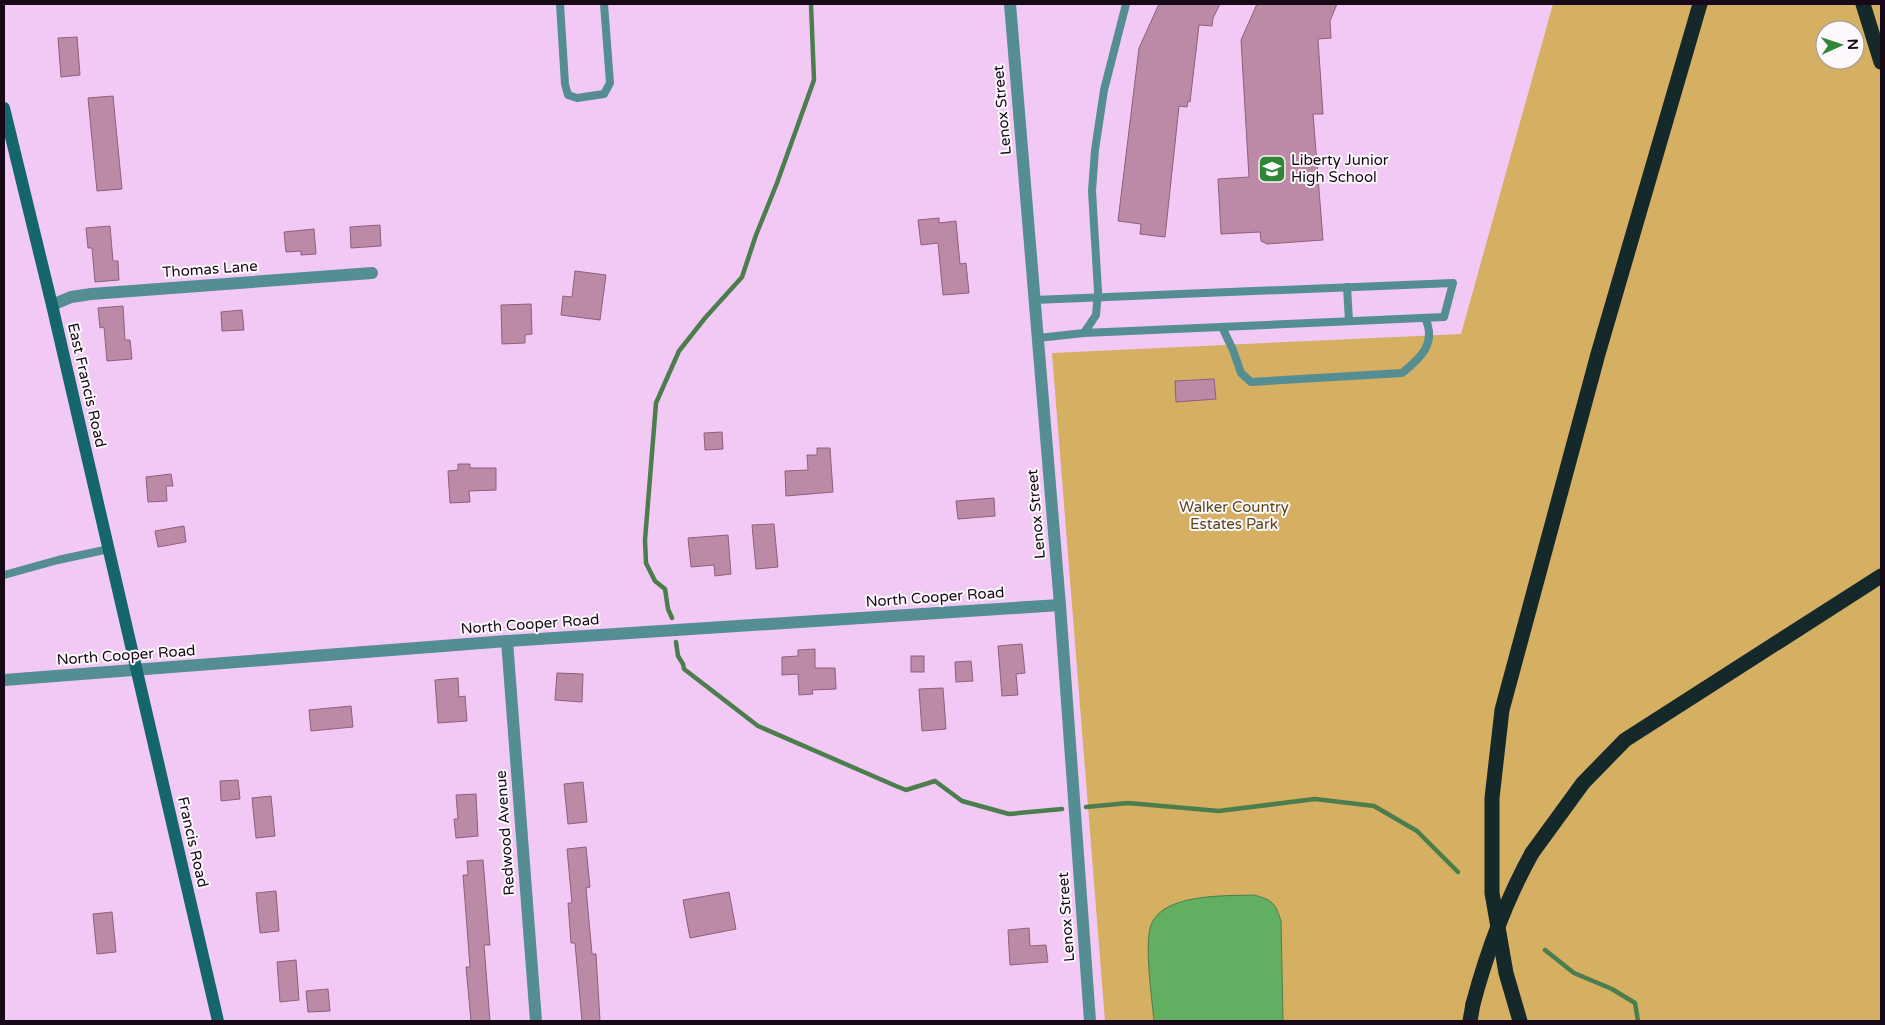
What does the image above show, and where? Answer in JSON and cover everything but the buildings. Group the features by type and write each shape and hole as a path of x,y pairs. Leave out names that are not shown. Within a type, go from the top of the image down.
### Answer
{"highway":[{"path":"1520,1021 1506,973 1492,893 1492,798 1502,710 1598,354 1700,4"},
{"path":"1862,4 1881,62"},
{"path":"1470,1021 1485,961 1511,896 1532,853 1583,783 1625,740 1881,576"}],"street":[{"name":"Lenox Street","path":"1010,4 1060,605 1090,1021"},
{"name":"East Francis Road","path":"4,108 52,304 137,671"},
{"name":"Thomas Lane","path":"52,304 71,297 91,294 372,273"},
{"name":"North Cooper Road","path":"4,680 507,641 1060,605"},
{"name":"Redwood Avenue","path":"507,641 536,1021"},
{"name":"Francis Road","path":"137,671 218,1021"}],"lane":[{"path":"560,4 565,84 568,95 577,98 604,94 610,83 604,4"},
{"path":"1084,332 1096,315 1097,298 1092,191 1095,150 1104,90 1126,4"},
{"path":"1034,300 1453,282 1444,317 1084,332 1038,338"},
{"path":"1346,287 1349,322"},
{"path":"1222,327 1241,373 1251,382 1402,373 1418,360 1428,345 1429,326 1425,318"},
{"path":"4,575 7,572 109,549"}],"green space":[{"name":"Walker Country Estates Park","path":"1553,4 1881,4 1881,1021 1105,1021 1052,353 1461,334"}],"shaded area":[{"path":"1254,895 1272,903 1281,921 1283,1021 1154,1021 1148,945 1151,925 1158,915 1168,907 1196,898"}],"waterway":[{"path":"672,618 668,609 665,589 655,581 646,563 645,540 656,403 679,351 705,318 742,277 814,80 811,4"},
{"path":"676,642 678,656 684,669 758,726 896,786 906,790 935,781 962,801 1009,814 1062,809"},
{"path":"1086,807 1128,803 1219,811 1315,799 1374,806 1417,831 1458,872"},
{"path":"1545,950 1574,973 1612,989 1635,1003 1638,1021"}],"place":[{"name":"Liberty Junior High School","path":"1272,169"}]}
